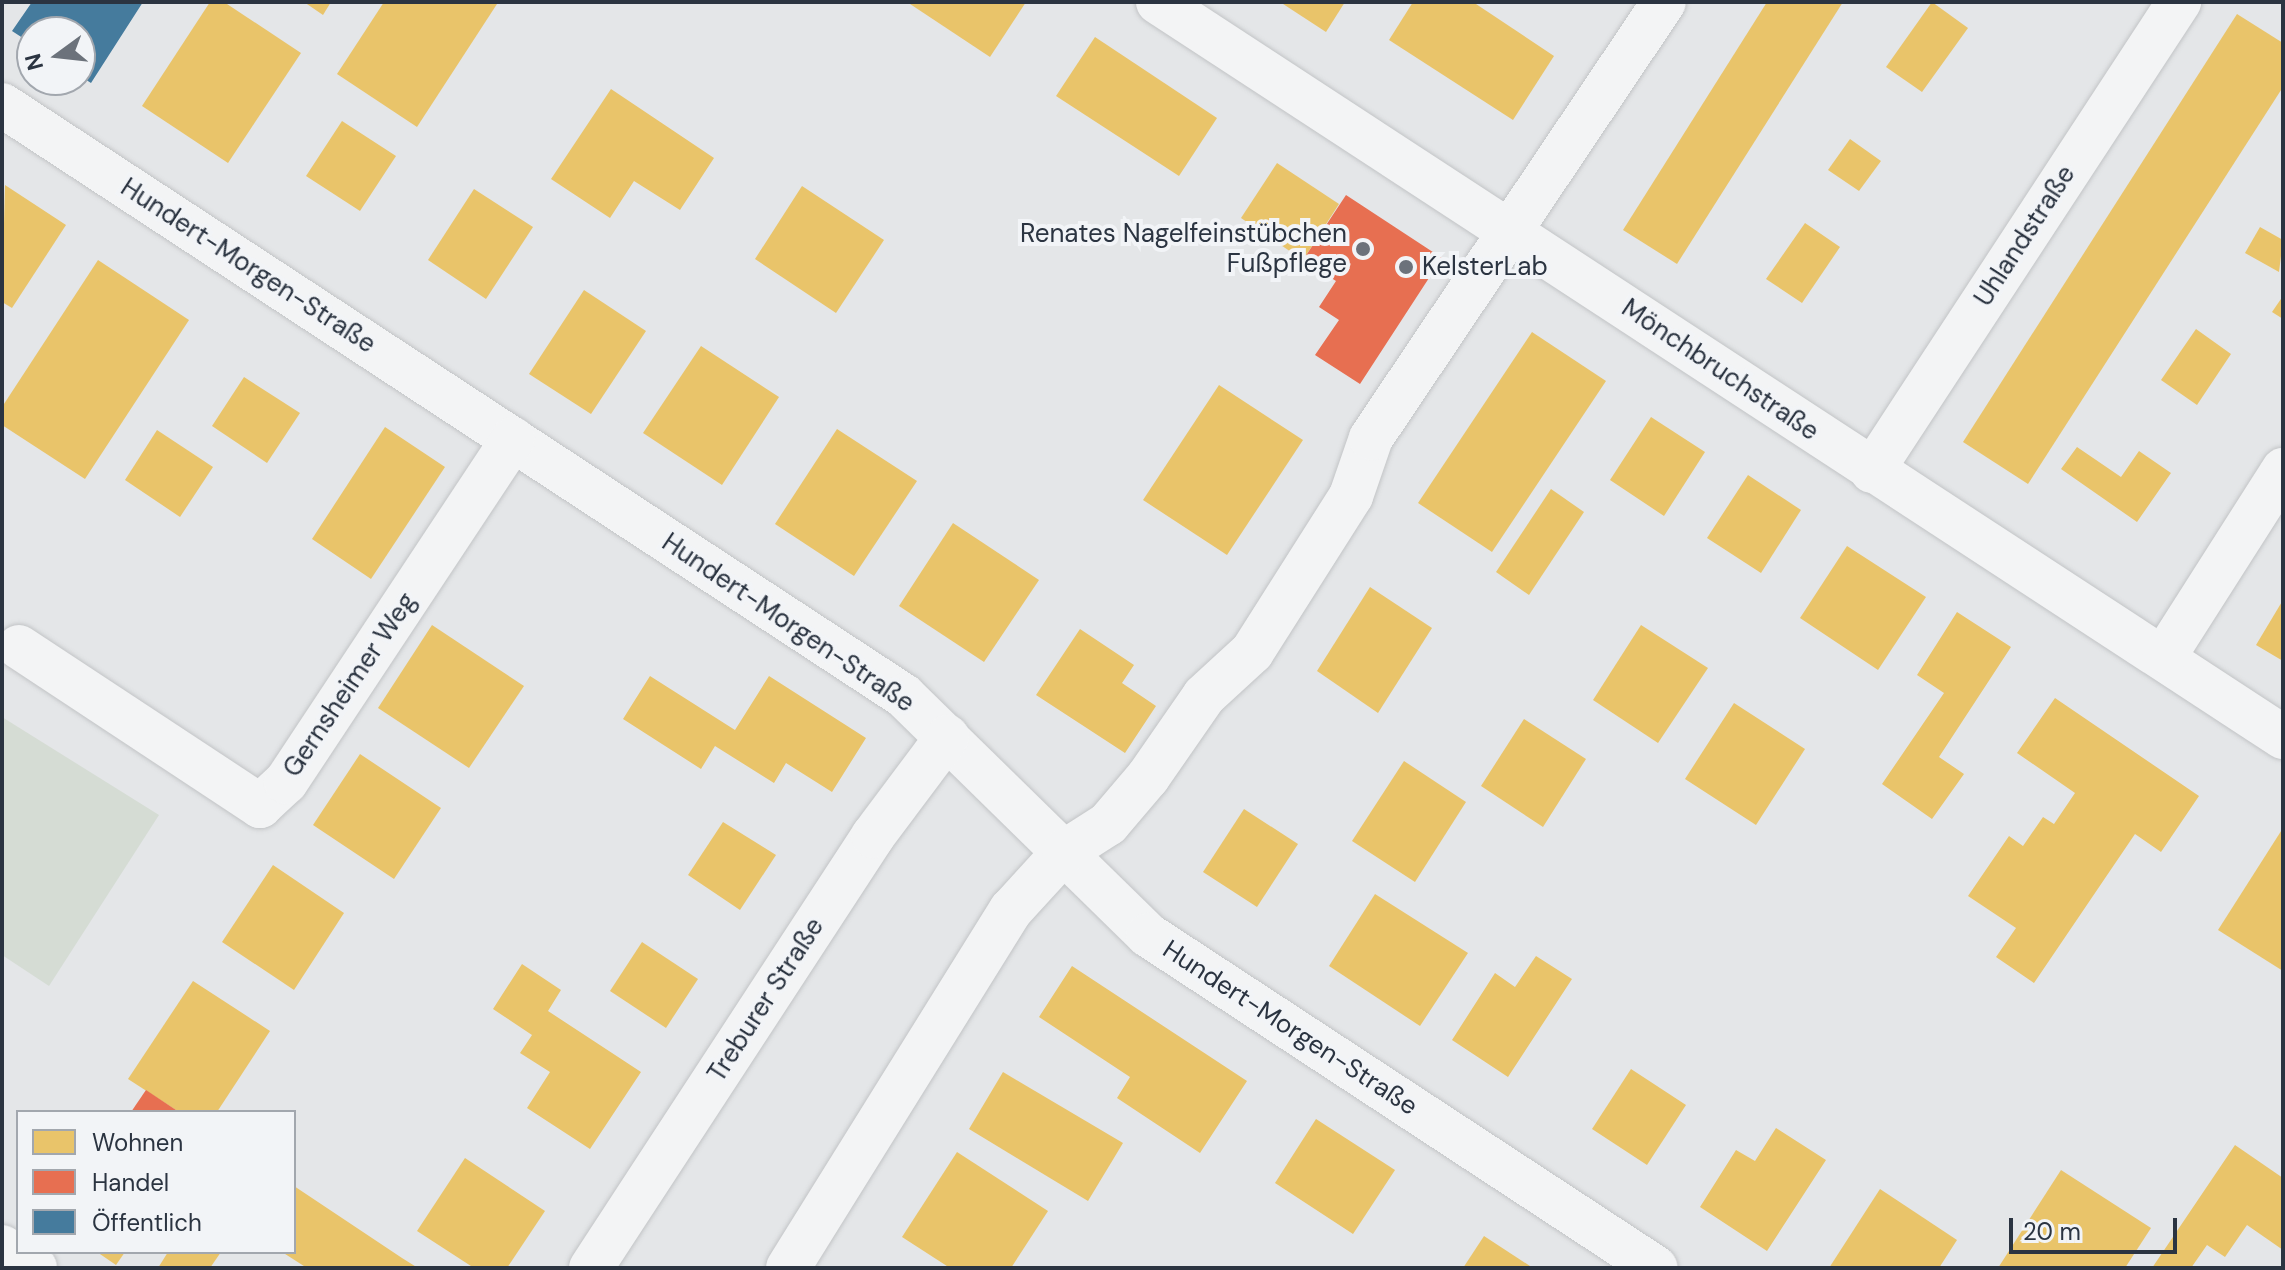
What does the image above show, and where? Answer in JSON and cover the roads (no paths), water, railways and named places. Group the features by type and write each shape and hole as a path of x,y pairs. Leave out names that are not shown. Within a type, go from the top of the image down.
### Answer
{"street":[{"name":"Mönchbruchstraße","path":"1158,2 2283,737"},
{"path":"788,1268 1011,910 1064,852 1108,824 1148,777 1204,696 1252,652 1351,496 1371,438 1664,2"},
{"name":"Uhlandstraße","path":"1872,471 2179,2"},
{"name":"Hundert-Morgen-Straße","path":"2,105 904,696 1148,935 1656,1268"},
{"name":"Gernsheimer Weg","path":"19,647 260,806 286,782 513,439"},
{"path":"2164,657 2283,470"},
{"name":"Treburer Straße","path":"591,1268 873,836 947,737"},
{"path":"2,1247 35,1268"}],"place":[{"name":"Renates Nagelfeinstübchen Fußpflege","path":"1363,249"},
{"name":"KelsterLab","path":"1406,267"}]}
